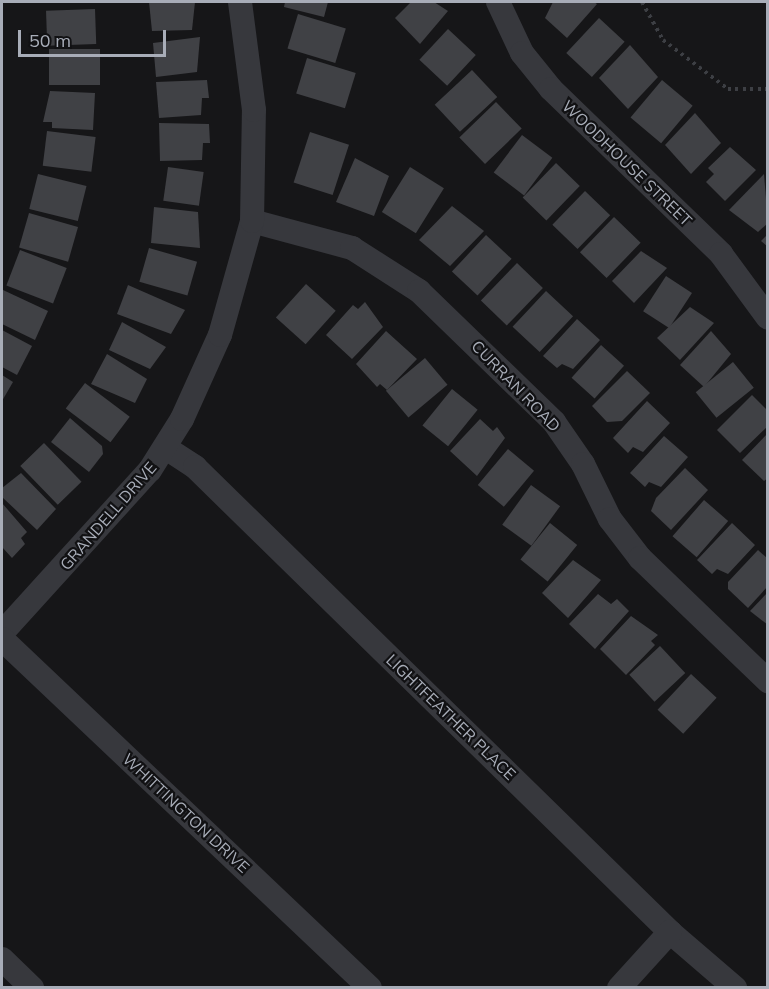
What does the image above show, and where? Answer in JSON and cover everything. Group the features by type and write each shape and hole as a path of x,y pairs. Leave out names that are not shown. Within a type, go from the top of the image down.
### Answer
{"street":[{"name":"GRANDELL DRIVE","path":"2,633 122,505 166,448 220,335 252,221 254,110 240,2"},
{"name":"WOODHOUSE STREET","path":"498,2 522,53 551,89 722,254 768,318"},
{"name":"CURRAN ROAD","path":"252,221 352,248 419,291 554,422 583,464 610,519 640,558 768,681"},
{"name":"LIGHTFEATHER PLACE","path":"166,448 195,467 670,932 735,987"},
{"name":"WHITTINGTON DRIVE","path":"2,639 370,987"},
{"path":"619,987 670,932"},
{"path":"2,959 32,987"}],"path":[{"path":"642,2 663,40 728,89 768,89"}],"building":[{"path":"149,2 195,2 192,30 152,31"},
{"path":"285,2 328,2 324,17 284,7"},
{"path":"411,2 434,2 448,11 420,44 395,18"},
{"path":"553,2 594,2 597,4 567,38 545,18"},
{"path":"95,9 96,44 47,46 46,11"},
{"path":"298,14 346,29 335,63 287,48"},
{"path":"599,18 625,42 592,77 566,53"},
{"path":"448,29 476,55 447,86 419,60"},
{"path":"200,37 197,72 156,77 153,43"},
{"path":"630,45 658,77 628,109 599,78"},
{"path":"49,49 100,49 100,85 49,85"},
{"path":"307,58 356,73 345,108 296,93"},
{"path":"472,70 497,97 460,132 435,105"},
{"path":"207,80 209,98 202,98 201,115 159,118 156,82"},
{"path":"662,80 693,106 661,143 631,118"},
{"path":"50,91 95,93 93,130 52,128 52,122 43,122"},
{"path":"496,102 522,129 485,164 459,137"},
{"path":"695,113 721,143 691,174 665,145"},
{"path":"159,123 209,124 210,143 203,143 202,160 160,161"},
{"path":"47,131 96,137 91,172 43,166"},
{"path":"310,132 349,145 333,195 294,182"},
{"path":"522,135 552,158 524,195 494,173"},
{"path":"730,147 756,170 725,201 706,182 714,174 708,168"},
{"path":"355,158 389,176 374,216 336,202"},
{"path":"556,163 580,186 546,220 523,198"},
{"path":"168,167 204,172 199,206 163,201"},
{"path":"410,167 444,188 416,233 382,212"},
{"path":"38,174 87,186 78,221 29,209"},
{"path":"764,174 768,223 758,232 729,210"},
{"path":"585,191 610,215 578,249 552,225"},
{"path":"452,206 484,231 450,266 419,240"},
{"path":"154,207 198,212 200,248 151,243"},
{"path":"29,213 78,227 68,262 19,248"},
{"path":"614,217 641,243 607,278 580,252"},
{"path":"768,234 768,247 761,241"},
{"path":"486,235 512,259 477,295 452,272"},
{"path":"149,248 197,262 187,295 139,282"},
{"path":"20,250 67,268 53,303 6,285"},
{"path":"641,251 667,268 634,303 612,281"},
{"path":"517,263 543,288 507,325 481,300"},
{"path":"666,276 692,293 669,328 643,311"},
{"path":"306,284 336,311 306,344 276,317"},
{"path":"128,285 185,310 171,334 117,314"},
{"path":"3,290 48,311 35,340 2,324"},
{"path":"546,291 573,316 540,352 513,327"},
{"path":"365,302 383,327 352,359 326,335 353,305 358,309"},
{"path":"690,307 714,323 680,360 657,338"},
{"path":"577,319 600,340 573,369 562,364 557,368 543,356"},
{"path":"122,322 166,347 150,369 109,350"},
{"path":"2,330 32,346 17,375 2,367"},
{"path":"386,331 417,359 387,390 380,384 377,387 356,364"},
{"path":"711,331 731,354 704,387 680,365"},
{"path":"601,345 624,366 595,398 572,378"},
{"path":"107,354 147,379 135,403 91,384"},
{"path":"425,358 447,385 408,418 386,391"},
{"path":"733,362 754,388 716,418 696,392"},
{"path":"627,371 650,393 622,421 607,422 592,406"},
{"path":"2,375 13,382 2,401"},
{"path":"85,383 130,417 110,442 66,409"},
{"path":"452,389 478,410 448,446 422,426"},
{"path":"752,395 767,410 768,426 740,453 717,430"},
{"path":"647,401 670,423 643,452 633,447 628,453 613,438"},
{"path":"70,418 102,446 103,454 89,472 51,442"},
{"path":"480,419 493,431 497,427 505,438 477,476 450,451"},
{"path":"768,433 768,478 764,481 742,460"},
{"path":"664,436 688,457 661,487 649,482 645,487 630,473"},
{"path":"44,443 82,482 58,505 20,466"},
{"path":"508,449 534,471 504,507 478,485"},
{"path":"685,468 708,490 671,530 651,511 656,498"},
{"path":"21,473 56,509 37,530 2,497 2,488"},
{"path":"531,485 560,506 531,546 502,525"},
{"path":"704,500 728,521 697,557 673,536"},
{"path":"2,503 27,532 21,538 25,544 12,558 2,547"},
{"path":"550,523 577,545 548,582 520,560"},
{"path":"732,523 755,545 728,574 717,569 712,574 697,560"},
{"path":"758,550 768,559 768,586 748,608 728,589 728,582"},
{"path":"573,560 601,580 568,618 542,593"},
{"path":"768,592 768,625 750,611"},
{"path":"598,594 611,604 617,599 629,611 595,649 569,624"},
{"path":"631,616 658,635 651,641 655,645 626,675 600,649"},
{"path":"660,646 685,673 655,702 629,675"},
{"path":"691,674 717,698 683,734 658,710"}]}
